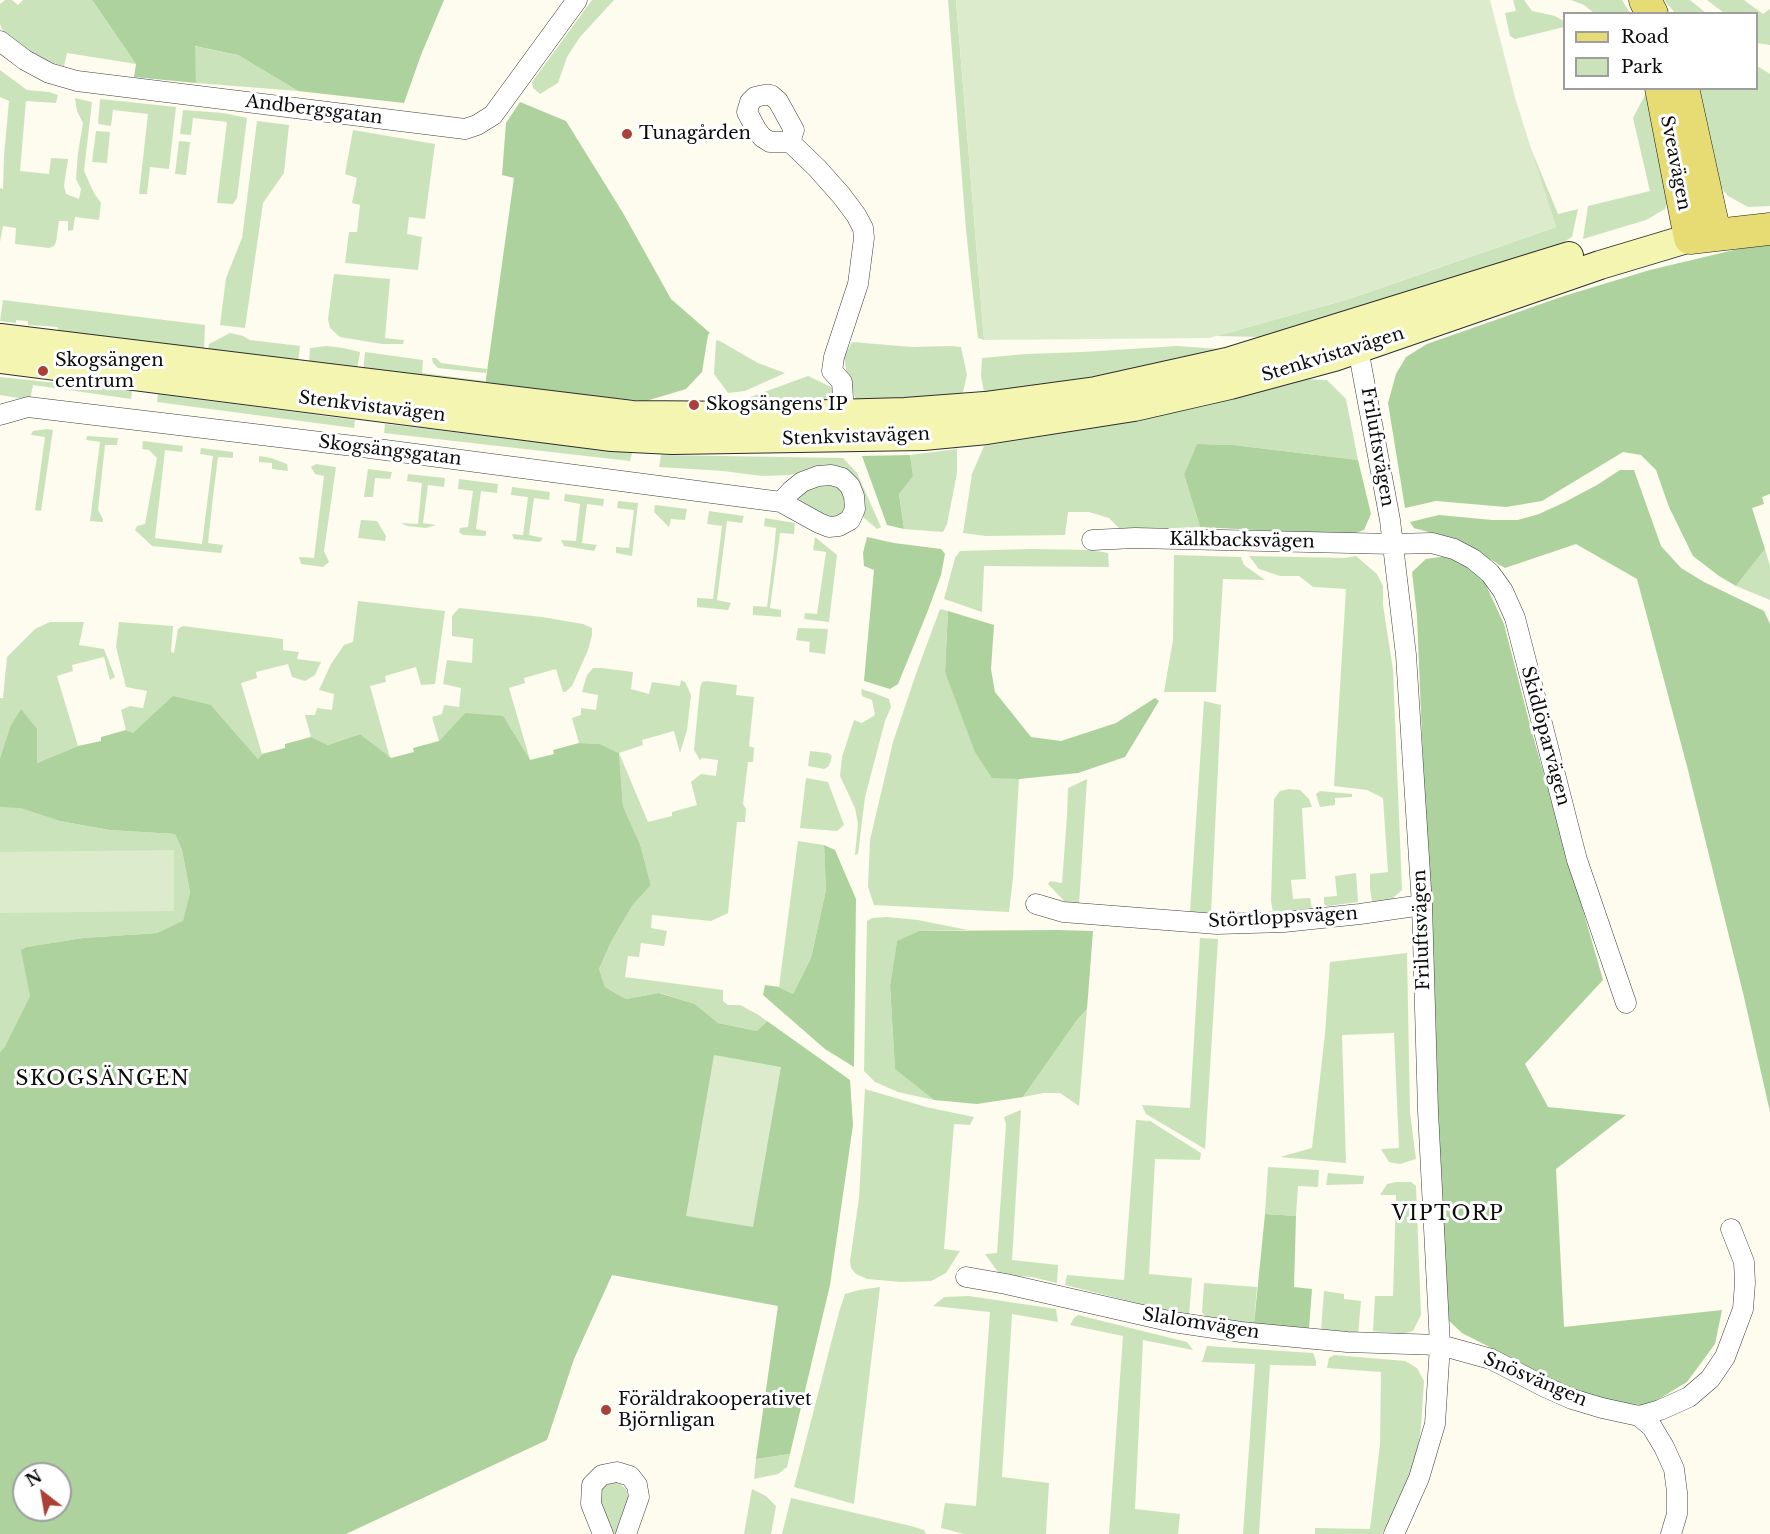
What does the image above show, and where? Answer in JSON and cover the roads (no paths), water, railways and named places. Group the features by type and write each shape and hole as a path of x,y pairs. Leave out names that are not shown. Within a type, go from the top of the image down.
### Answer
{"main road":[{"name":"Sveavägen","path":"1662,90 1701,229"},
{"name":"Sveavägen","path":"1683,90 1701,229"},
{"path":"1701,229 1770,214"},
{"path":"1701,229 1770,229"},
{"name":"Stenkvistavägen","path":"0,338 632,415 844,426 923,436 1134,407 1230,386 1510,273 1612,242 1701,229"},
{"name":"Stenkvistavägen","path":"0,359 612,437 672,440 844,426"}],"street":[{"name":"Andbergsgatan","path":"0,41 25,60 48,73 77,81 465,129 493,115 577,0"},
{"path":"790,142 841,195 863,228 864,238 858,284 834,357 832,371 842,382 844,426"},
{"name":"Friluftsvägen","path":"1356,336 1393,544 1406,654 1422,905 1428,1111 1440,1345 1435,1424 1419,1478 1394,1534"},
{"name":"Skogsängsgatan","path":"0,415 28,406 780,502"},
{"name":"Kälkbacksvägen","path":"1092,540 1135,538 1393,544"},
{"name":"Skidlöparvägen","path":"1393,544 1432,543 1454,549 1473,559 1490,573 1503,591 1515,618 1577,860 1626,1003"},
{"name":"Störtloppsvägen","path":"1036,904 1064,912 1217,924 1284,922 1422,905"},
{"path":"1639,1416 1660,1410 1689,1397 1710,1379 1725,1357 1743,1309 1745,1283 1744,1262 1731,1228"},
{"name":"Slalomvägen","path":"966,1277 1195,1326 1347,1342 1440,1345"},
{"name":"Snösvängen","path":"1440,1345 1491,1359 1572,1399 1639,1416"},
{"path":"1639,1416 1652,1427 1674,1469 1677,1514 1671,1534"},
{"path":"603,1534 591,1504 592,1485 602,1475 617,1472 630,1476 637,1485 639,1497 626,1534"}],"place":[{"name":"Tunagården","path":"627,134"},
{"name":"Skogsängen centrum","path":"43,371"},
{"name":"Skogsängens IP","path":"694,405"},
{"name":"Föräldrakooperativet Björnligan","path":"606,1410"}],"district":[{"name":"SKOGSÄNGEN","path":"103,1079"},
{"name":"VIPTORP","path":"1448,1214"}]}
